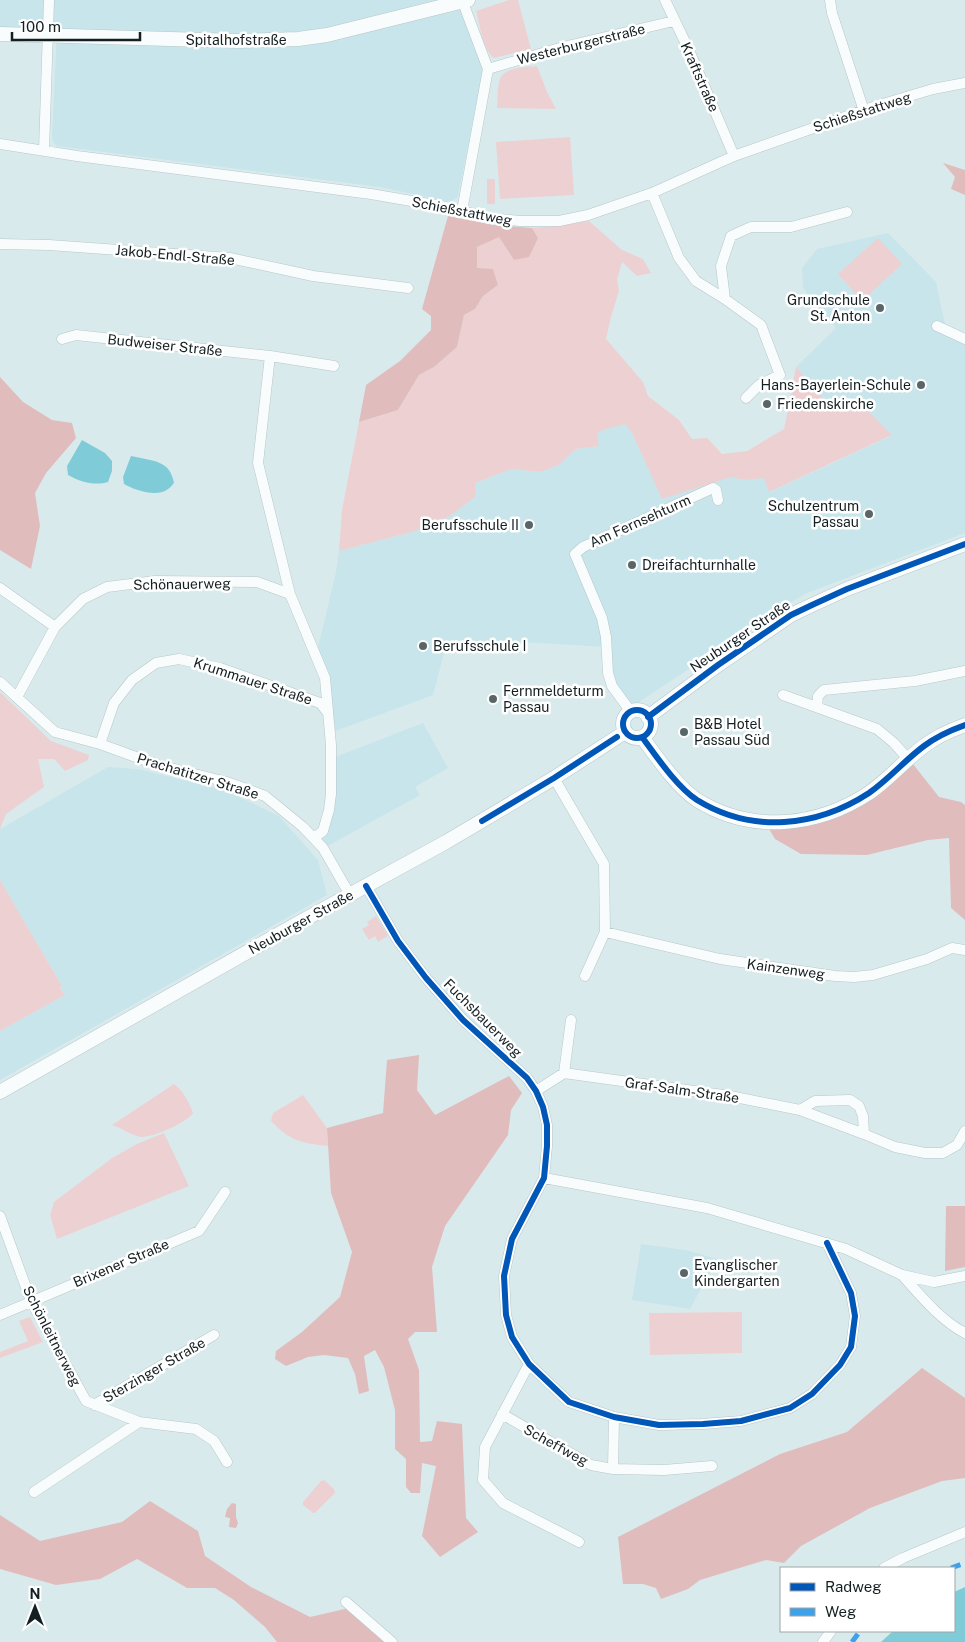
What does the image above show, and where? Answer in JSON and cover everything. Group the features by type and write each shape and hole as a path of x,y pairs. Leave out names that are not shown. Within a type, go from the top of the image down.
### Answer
{"street":[{"path":"44,150 50,0"},
{"path":"462,211 488,69 464,0"},
{"name":"Spitalhofstraße","path":"0,34 238,41 298,39 327,35 464,0"},
{"name":"Kraftstraße","path":"665,0 700,74 734,156"},
{"path":"830,0 832,13 864,110"},
{"name":"Westerburgerstraße","path":"488,69 563,47 674,21"},
{"name":"Schießstattweg","path":"0,144 370,194 490,218 520,221 559,221 588,215 652,193 734,156 864,110 933,90 965,83"},
{"path":"652,193 678,258 696,281 726,299 761,325 780,375 759,385 746,398"},
{"path":"731,236 751,227 791,227 847,212"},
{"path":"726,299 721,266 731,236 744,224"},
{"name":"Jakob-Endl-Straße","path":"0,244 49,245 230,258 313,276 408,288"},
{"path":"937,326 965,339"},
{"name":"Budweiser Straße","path":"62,339 76,335 270,356 334,366"},
{"path":"270,356 258,463 290,594 325,678 331,744 331,794 323,831 314,838"},
{"name":"Am Fernsehturm","path":"631,712 612,686 608,673 606,637 602,618 575,554 583,546 712,488 716,490 718,500"},
{"name":"Neuburger Straße","path":"648,717 718,665 812,604 965,544"},
{"name":"Schönauerweg","path":"55,627 83,599 107,587 155,581 257,582 290,594"},
{"path":"0,588 55,627 17,697"},
{"name":"Krummauer Straße","path":"100,744 114,703 132,680 156,663 179,659 220,668 320,703 328,713"},
{"path":"818,707 818,696 824,690 915,681 965,670"},
{"name":"Prachatitzer Straße","path":"0,682 55,732 100,744 158,765 227,782 265,796 294,819 323,848 350,895"},
{"path":"783,695 877,729 894,743 908,759"},
{"path":"639,711 648,717 650,726 642,737 633,738 625,732 623,721 631,712 639,711"},
{"path":"642,737 658,760 696,800 738,817 766,822 782,822 809,820 840,810 870,792 933,740 965,725"},
{"name":"Neuburger Straße","path":"0,1092 446,842 554,778 625,732"},
{"path":"554,778 604,864 605,932 585,976"},
{"name":"Fuchsbauerweg","path":"366,886 398,940 426,978 463,1020 527,1078 536,1091 543,1107 547,1125 544,1178"},
{"name":"Kainzenweg","path":"605,932 720,959 835,976 854,977 873,975 927,959 952,948 965,950"},
{"path":"536,1091 564,1073 571,1020"},
{"name":"Graf-Salm-Straße","path":"564,1073 730,1096 800,1110 894,1147 925,1153 943,1153 957,1145 965,1131"},
{"path":"800,1110 815,1100 850,1100 859,1106 864,1116 864,1134"},
{"path":"828,1243 851,1293 855,1316 851,1347 840,1366 812,1394 790,1408 741,1421 703,1424 658,1425 614,1417 569,1402 529,1364 512,1338 506,1315 504,1276 512,1239 544,1178 707,1208 828,1243 902,1274 934,1282 965,1276"},
{"name":"Brixener Straße","path":"0,1315 199,1231 225,1192"},
{"name":"Schönleitnerweg","path":"0,1216 31,1301 86,1401 139,1422 196,1429 214,1441 227,1462"},
{"path":"902,1274 923,1299 955,1328 965,1333"},
{"name":"Sterzinger Straße","path":"94,1404 214,1335"},
{"path":"529,1364 485,1447 483,1480 503,1503 579,1542"},
{"name":"Scheffweg","path":"502,1414 591,1465 664,1470 712,1466"},
{"path":"613,1468 614,1417"},
{"path":"34,1492 139,1422"},
{"path":"886,1567 965,1532"},
{"path":"346,1602 392,1642"}],"shaded area":[{"path":"0,0 457,0 483,70 457,198 450,202 380,187 57,146 53,142 52,136 57,29 0,27"},
{"path":"509,0 518,0 531,49 494,58 484,43 476,11"},
{"path":"537,66 556,109 497,108 498,86 502,75 516,68"},
{"path":"570,137 574,195 500,199 496,142"},
{"path":"943,163 965,170 965,195 951,189 955,177"},
{"path":"487,179 495,179 495,204 487,204"},
{"path":"448,216 494,225 532,228 538,238 529,257 514,260 499,237 477,247 477,268 493,269 498,285 483,296 475,309 464,315 457,347 434,367 419,375 398,410 359,422 366,385 400,361 431,330 431,316 422,309"},
{"path":"589,221 622,250 643,259 651,273 637,276 622,262 617,280 619,291 606,339 643,382 648,396 679,420 692,439 707,438 722,454 747,451 784,429 796,367 820,395 837,409 864,407 892,435 769,492 764,478 745,480 731,477 662,499 632,433 625,424 603,430 597,434 599,446 576,449 559,465 540,472 511,469 475,483 476,496 450,516 412,532 339,551 342,510 359,422 398,410 419,375 434,367 457,347 464,315 475,309 483,296 498,285 477,268 477,247 499,236 514,260 538,238 532,228"},
{"path":"888,233 936,282 946,329 965,346 965,533 807,593 747,627 707,657 642,700 631,712 613,688 606,647 521,642 496,651 446,645 433,695 330,733 316,656 336,572 339,551 412,532 475,483 511,469 540,472 559,465 576,449 598,446 597,434 603,430 625,423 632,433 662,498 731,476 745,480 764,477 770,492 891,436 864,407 837,409 820,395 796,367 836,328 803,288 802,268 817,249"},
{"path":"878,238 902,264 862,301 838,274"},
{"path":"0,377 23,402 52,420 72,423 76,438 46,473 35,493 40,526 31,569 0,550"},
{"path":"0,692 51,741 89,755 88,760 65,771 54,759 38,759 44,787 6,814 0,829"},
{"path":"423,723 448,768 415,787 420,795 324,848 314,838 323,830 330,759"},
{"path":"909,759 939,797 961,802 965,805 965,920 951,908 949,838 928,840 867,855 801,854 775,839 765,822 840,810"},
{"path":"108,767 138,769 225,790 279,816 318,860 327,895 0,1080 0,1031 65,995 60,987 62,986 0,880 0,829"},
{"path":"0,880 62,986 60,988 65,995 0,1031"},
{"path":"376,916 388,936 378,942 375,936 369,940 362,929 369,925 367,922"},
{"path":"419,1055 417,1090 435,1115 509,1076 522,1093 511,1110 508,1135 445,1226 432,1267 437,1332 415,1332 408,1339 419,1370 420,1442 432,1441 437,1421 462,1424 466,1518 478,1532 440,1557 422,1536 436,1466 422,1463 420,1493 411,1493 406,1487 406,1459 395,1449 395,1410 384,1367 375,1350 364,1356 369,1391 359,1394 355,1374 348,1358 324,1355 308,1357 286,1366 275,1359 276,1351 302,1332 340,1297 352,1252 331,1193 327,1128 383,1113 387,1060"},
{"path":"174,1084 190,1104 193,1113 184,1121 146,1137 133,1135 112,1125"},
{"path":"303,1095 327,1128 328,1146 296,1140 284,1133 271,1121 273,1113"},
{"path":"164,1133 189,1186 57,1239 50,1215 54,1202 112,1158 137,1144"},
{"path":"946,1206 965,1206 965,1267 945,1271"},
{"path":"641,1244 686,1250 717,1259 690,1309 632,1300"},
{"path":"742,1312 742,1353 650,1355 649,1313"},
{"path":"30,1317 43,1342 0,1358 0,1352 28,1341 19,1321"},
{"path":"922,1368 965,1398 965,1478 942,1481 870,1508 801,1546 784,1563 766,1560 700,1580 688,1589 661,1599 656,1588 643,1584 623,1584 618,1537 780,1454 847,1432"},
{"path":"324,1480 334,1489 335,1493 313,1513 303,1505 303,1502"},
{"path":"150,1501 198,1531 205,1556 251,1587 310,1617 349,1608 390,1642 277,1642 265,1627 234,1600 215,1588 187,1588 137,1559 100,1579 56,1585 0,1569 0,1515 40,1541 122,1522"},
{"path":"232,1503 236,1504 238,1523 236,1528 229,1527 230,1518 225,1517 227,1509"}],"water":[{"path":"82,440 105,453 112,461 112,471 108,482 88,483 68,475 67,466"},
{"path":"131,456 152,460 164,465 172,475 174,483 169,489 158,493 140,491 124,484 123,477"},
{"path":"965,1587 965,1642 881,1642 892,1632 955,1632 955,1592"}],"marked path":[{"path":"954,1567 965,1563"},
{"path":"852,1642 859,1632"}],"cycle path":[{"path":"648,717 718,665 791,615 847,589 965,544"},
{"path":"637,710 647,714 651,724 647,734 637,738 627,734 623,724 627,714 637,710"},
{"path":"642,737 674,779 697,800 718,811 740,818 762,822 784,822 828,813 849,804 876,788 929,742 965,725"},
{"path":"482,821 554,778 617,737"},
{"path":"366,886 398,941 426,978 463,1020 527,1078 536,1091 543,1107 547,1125 544,1178 512,1239 504,1276 506,1315 512,1337 529,1364 569,1402 614,1417 659,1425 741,1421 790,1408 812,1394 840,1365 851,1347 855,1316 851,1293 827,1243"}],"place":[{"name":"Grundschule St. Anton","path":"880,308"},
{"name":"Hans-Bayerlein-Schule","path":"921,385"},
{"name":"Friedenskirche","path":"767,404"},
{"name":"Schulzentrum Passau","path":"869,514"},
{"name":"Berufsschule II","path":"529,525"},
{"name":"Dreifachturnhalle","path":"632,565"},
{"name":"Berufsschule I","path":"423,646"},
{"name":"Fernmeldeturm Passau","path":"493,699"},
{"name":"B&B Hotel Passau Süd","path":"684,732"},
{"name":"Evanglischer Kindergarten","path":"684,1273"}]}
